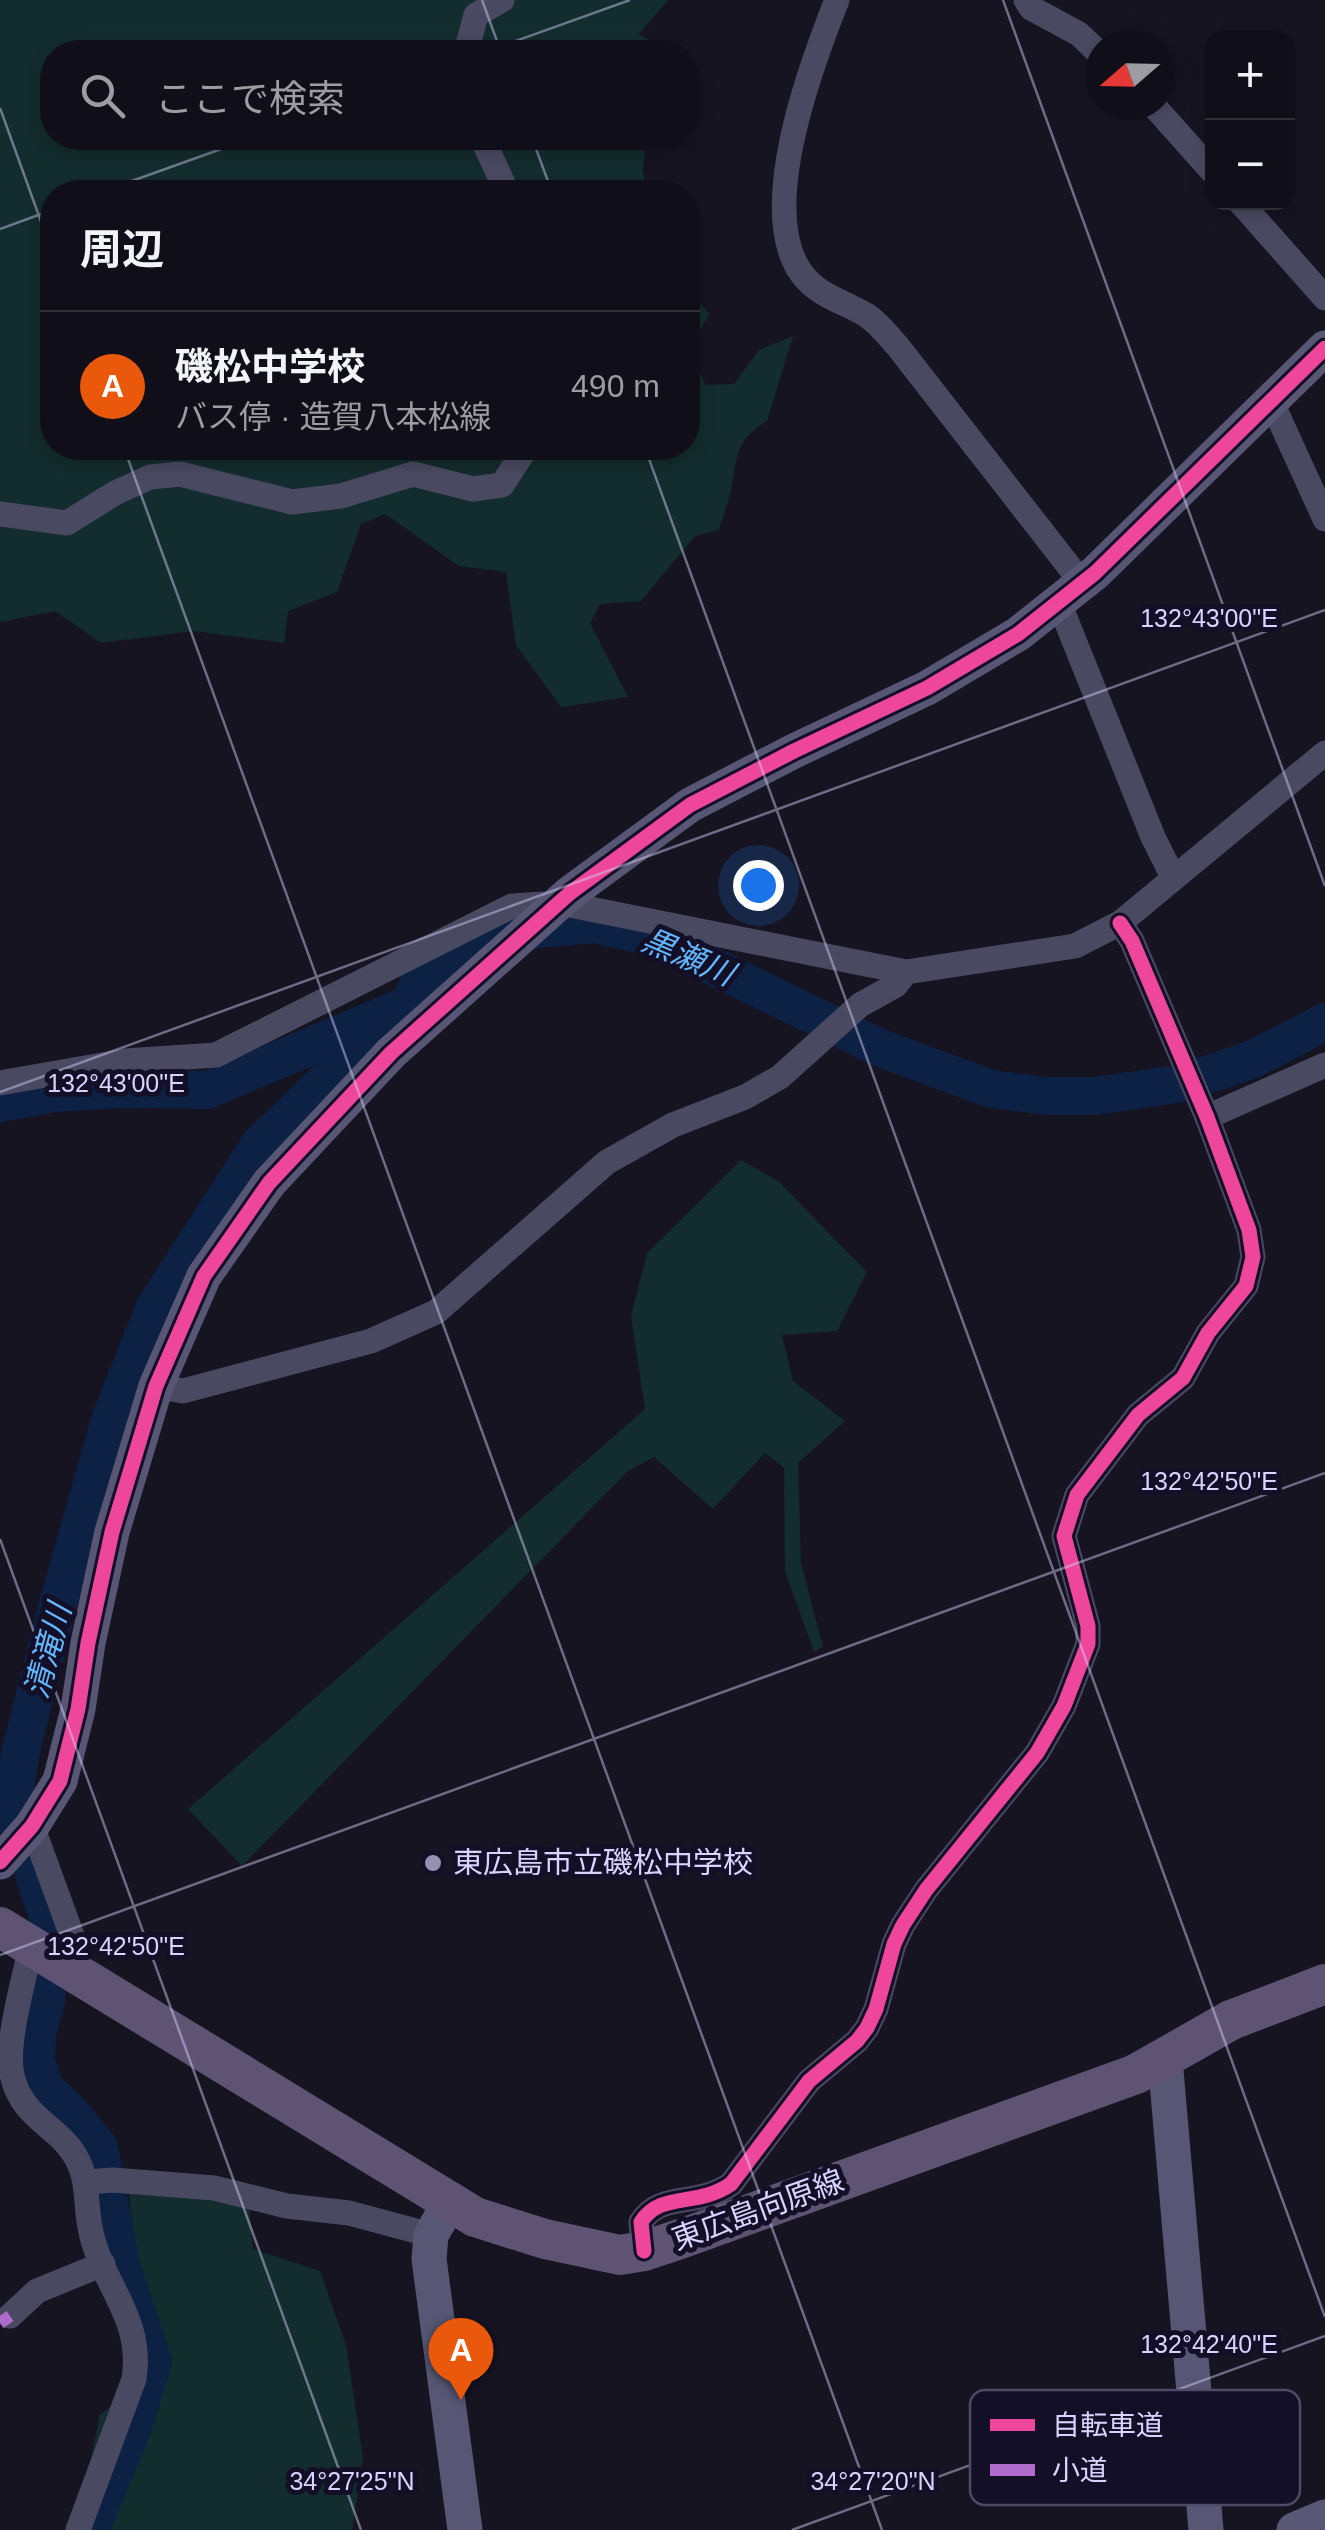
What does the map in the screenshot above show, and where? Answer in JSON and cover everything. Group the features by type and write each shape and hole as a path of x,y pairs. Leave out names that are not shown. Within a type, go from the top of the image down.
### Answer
{"main road":[{"name":"東広島向原線","path":"40,1952 440,2218 475,2218 545,2240 620,2255 644,2251 1118,2080 1165,2059 1230,2020 1325,1984"}],"street":[{"path":"469,40 476,15 502,0"},
{"path":"837,0 791,138 786,193 789,250 803,276 827,296 868,316 899,348 1071,593 1153,837 1173,877"},
{"path":"1026,0 1031,8 1085,40"},
{"path":"1166,120 1205,164"},
{"path":"488,150 501,180"},
{"path":"1247,210 1325,298"},
{"path":"465,2530 431,2285 440,2218 349,2214 287,2206 214,2188 97,2181 34,2116 20,2098 14,2081 9,2061 40,1952 78,1952 15,1845 60,1781 112,1532 156,1386 204,1276 269,1184 391,1054 559,904 690,805 944,679 1018,634 1071,593 1325,348"},
{"path":"1272,402 1325,519"},
{"path":"0,514 68,523 150,476 180,474 292,502 340,496 412,474 473,490 502,486 518,460"},
{"path":"0,1083 125,1062 216,1055 512,906 559,904 906,972 1074,946 1120,923 1325,752"},
{"path":"644,2251 640,2222 649,2210 664,2201 682,2202 715,2195 730,2184 809,2081 857,2041 876,2009 903,1924 1037,1753 1064,1706 1088,1644 1088,1626 1064,1536 1076,1494 1138,1415 1182,1378 1208,1332 1246,1286 1254,1257 1249,1230 1205,1112 1132,941 1120,923"},
{"path":"156,1386 183,1391 221,1381 371,1341 436,1312 607,1162 673,1125 745,1097 780,1077 860,1005 896,985 906,972"},
{"path":"1205,1112 1325,1065"},
{"path":"1165,2059 1194,2390"},
{"path":"78,2530 134,2379 138,2354 132,2326 90,2228 97,2181"},
{"path":"10,2316 37,2291 104,2264"},
{"path":"1204,2505 1206,2530"},
{"path":"1294,2530 1325,2517"}],"green space":[{"path":"0,0 668,0 639,34 649,40 40,40 40,150 645,150 645,180 40,180 40,460 700,460 700,373 706,385 734,384 759,350 793,336 767,421 749,435 739,450 719,530 695,536 641,601 600,604 590,623 628,697 561,707 516,645 506,572 459,566 385,514 361,524 337,592 288,611 284,643 194,631 101,643 55,611 0,622"},
{"path":"700,304 710,314 700,330"},
{"path":"741,1160 778,1181 867,1272 837,1331 782,1335 793,1381 845,1421 798,1463 801,1563 823,1647 814,1652 785,1571 784,1468 765,1453 713,1509 654,1457 628,1471 242,1866 188,1809 645,1409 631,1316 647,1253"},
{"path":"128,2181 248,2196 253,2249 320,2271 346,2345 363,2458 352,2530 77,2530 100,2414 147,2381"}],"waterway":[{"name":"黒瀬川","path":"0,1103 55,1093 207,1090 401,1008 410,1003 421,978 474,947 516,931 594,924 653,937 880,1048 991,1089 1046,1096 1096,1096 1183,1083 1253,1059 1325,1022"},
{"name":"清滝川","path":"90,2530 132,2430 153,2361 121,2265 99,2147 45,2088 35,2059 46,2001 51,1927 12,1806 21,1751 111,1417 155,1307 260,1144 401,1008"}],"marked path":[{"path":"0,2323 10,2316"}],"cycle path":[{"path":"0,1862 32,1826 60,1781 112,1532 156,1386 204,1276 269,1183 391,1053 570,893 690,805 927,688 1018,634 1095,573 1325,348"},
{"path":"644,2251 641,2222 649,2212 731,2184 809,2081 867,2028 903,1925 926,1890 1037,1753 1064,1706 1088,1644 1088,1626 1064,1536 1077,1495 1138,1415 1183,1378 1208,1333 1246,1286 1253,1257 1249,1230 1207,1117 1132,941 1120,923"}],"place":[{"name":"東広島市立磯松中学校","path":"433,1863"},
{"name":"磯松中学校","path":"461,2400"}]}
